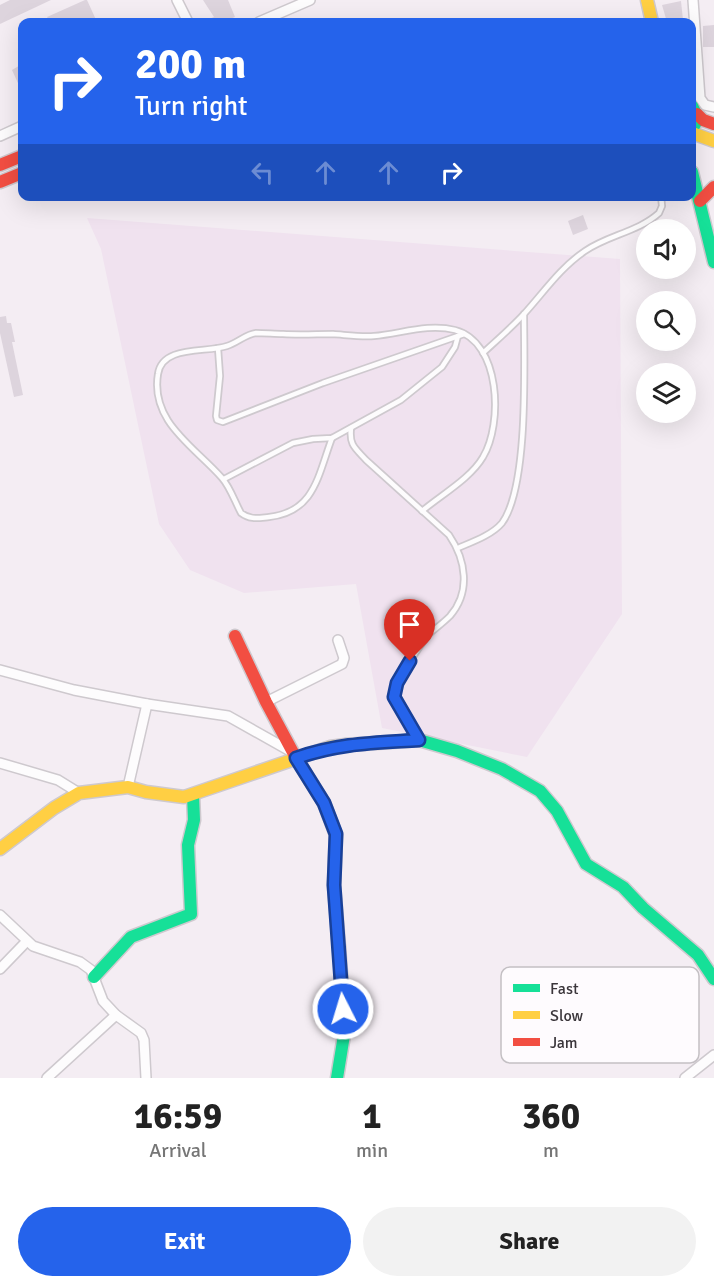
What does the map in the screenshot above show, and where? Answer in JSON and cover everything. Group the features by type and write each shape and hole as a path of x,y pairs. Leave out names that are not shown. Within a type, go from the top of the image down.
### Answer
{"street":[{"path":"177,0 186,18"},
{"path":"269,18 310,0"},
{"path":"647,0 650,18"},
{"path":"693,0 694,18"},
{"path":"696,42 700,98 705,105 714,107"},
{"path":"696,112 703,120 714,124"},
{"path":"0,136 18,128"},
{"path":"696,133 714,141"},
{"path":"0,165 18,158"},
{"path":"0,182 18,174"},
{"path":"714,187 696,199 703,216 714,262"},
{"path":"235,636 266,702 324,803 336,834 334,885 345,1029 337,1078"},
{"path":"266,702 342,664 344,658 338,640"},
{"path":"0,670 74,690 228,716 295,755"},
{"path":"128,787 147,704"},
{"path":"0,849 54,808 79,793 128,787 177,797 193,795 295,755 349,744 419,740 457,751 502,769 540,791 557,811 586,864 623,887 643,908 698,955 714,979"},
{"path":"0,763 58,780 79,793"},
{"path":"94,977 131,938 191,914 188,845 194,820 193,795"},
{"path":"0,915 27,941 38,948 87,965 103,1001 116,1015 136,1029 144,1040 146,1078"},
{"path":"0,969 27,941"},
{"path":"47,1078 116,1015"},
{"path":"685,1078 714,1055"}],"lane":[{"path":"483,353 524,314 545,287 578,256 596,244 652,219 659,213 662,206 661,201"},
{"path":"458,548 500,525 509,510 517,477 523,417 524,314"},
{"path":"332,438 313,490 306,501 298,508 278,516 252,519 246,517 241,513 224,480 171,427 158,396 159,366 168,358 230,345 256,333 374,336 408,329 455,330 483,353 492,372 495,395 490,444 482,459 468,474 422,511"},
{"path":"218,348 220,376 216,416 217,420 223,422 323,383 461,335"},
{"path":"224,480 293,442 332,438 401,400 428,380 449,357 461,335"},
{"path":"351,428 350,440 355,448 449,536 458,548 465,575 458,603 451,615 420,646 400,676 395,689 394,697 397,704 419,740"}],"shaded area":[{"path":"87,218 620,259 622,614 527,757 382,728 356,584 244,593 190,570 159,524 101,249"}],"building":[{"path":"10,0 51,0 0,24 0,5"},
{"path":"87,0 95,18 48,18"},
{"path":"203,0 228,0 235,17 212,18 214,17"},
{"path":"681,1 683,18 666,18 662,5"},
{"path":"714,25 714,47 703,47 703,26"},
{"path":"18,66 18,83 12,70"},
{"path":"583,215 588,229 573,235 568,221"},
{"path":"6,316 7,323 11,323 15,342 12,342 23,395 14,397 0,333 0,317"}],"traffic: fast":[{"path":"696,114 698,118 696,122"},
{"path":"696,188 714,262"},
{"path":"346,745 419,740 457,751 502,769 540,791 557,811 586,864 623,887 643,908 698,955 714,979"},
{"path":"94,977 131,937 191,914 188,845 194,820 193,795"},
{"path":"337,1078 345,1029 339,947"}],"traffic: slow":[{"path":"647,0 651,18"},
{"path":"696,134 714,141"},
{"path":"0,849 54,808 79,793 128,787 184,797 330,747 346,745"}],"traffic: jam":[{"path":"697,114 703,120 714,124"},
{"path":"0,165 18,158"},
{"path":"0,182 18,175"},
{"path":"700,201 714,187"},
{"path":"235,636 266,702 296,758 324,803 336,835 334,885 339,947"}],"route":[{"path":"343,1009 339,928 334,885 336,834 317,788 296,758 330,747 349,744 419,740 394,697 397,683 410,661"}]}
